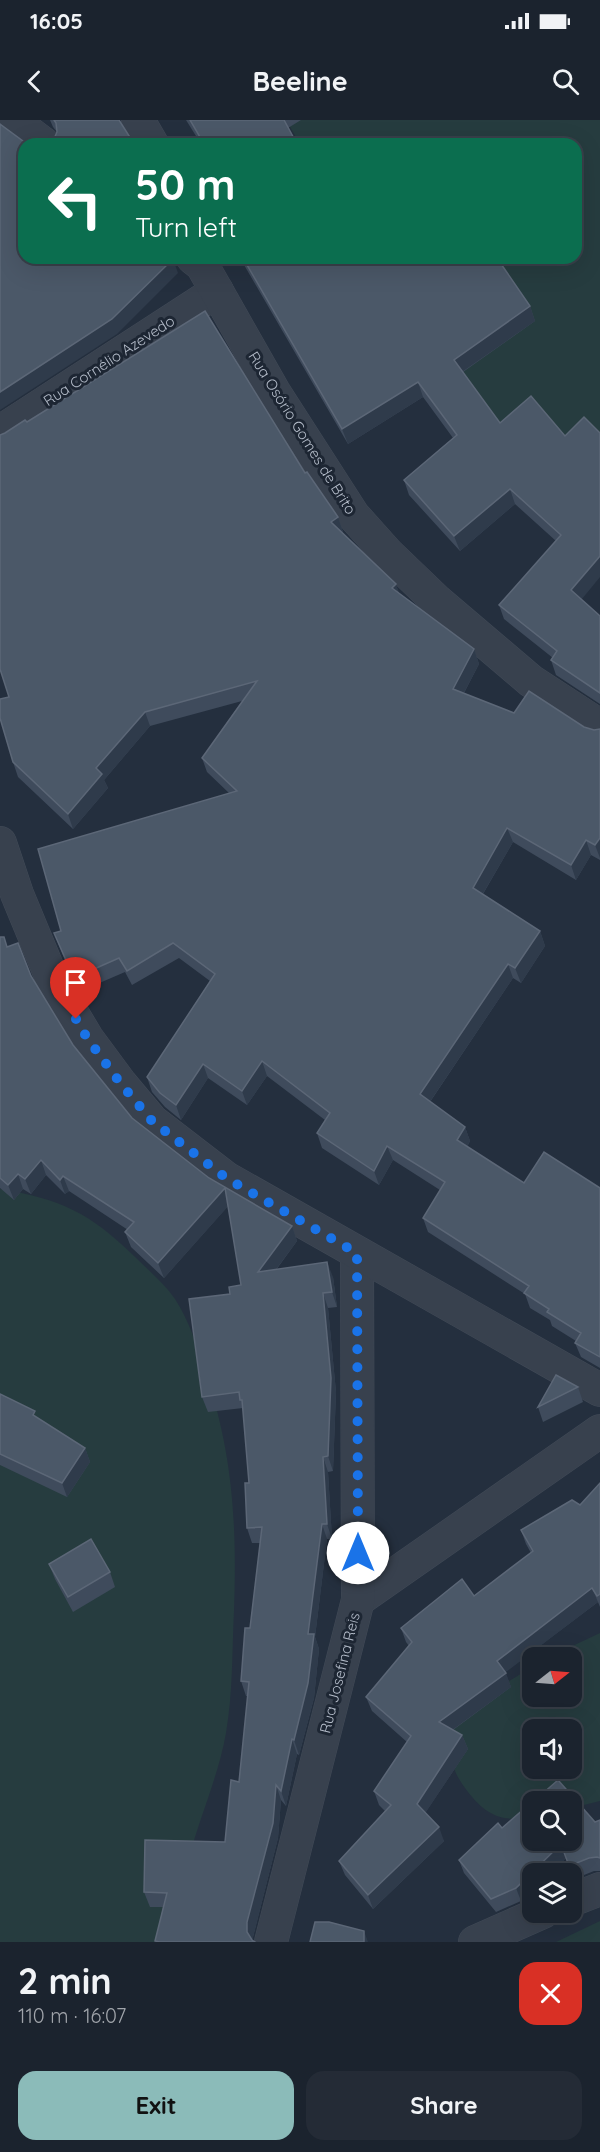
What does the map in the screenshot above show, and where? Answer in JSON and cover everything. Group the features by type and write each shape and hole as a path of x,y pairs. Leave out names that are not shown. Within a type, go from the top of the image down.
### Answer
{"street":[{"path":"12,120 36,138"},
{"path":"138,120 148,138"},
{"name":"Rua Cornélio Azevedo","path":"0,432 203,268"},
{"name":"Rua Osório Gomes de Brito","path":"203,268 274,392 353,515 388,554 445,608 531,681 600,726"},
{"path":"0,843 17,894 53,981 87,1038 152,1121 226,1178 600,1390"},
{"name":"Rua Josefina Reis","path":"271,1942 358,1600 357,1253"},
{"path":"358,1600 600,1431"},
{"path":"582,1896 600,1889"},
{"path":"475,1942 522,1921"}],"green space":[{"path":"286,120 600,120 600,554 373,264 582,264 582,138 296,138"},
{"path":"0,1189 58,1203 73,1210 118,1241 156,1277 175,1299 192,1333 222,1431 231,1489 235,1548 230,1702 220,1759 195,1837 167,1942 0,1942"},
{"path":"600,1633 600,1801 582,1806 582,1791 522,1791 522,1819 511,1819 486,1810 472,1797 455,1770 452,1759 452,1731 498,1688 522,1673 522,1707 582,1707 582,1647 570,1647"},
{"path":"600,1921 600,1942 556,1942"}],"building":[{"path":"54,120 119,120 130,138 54,138 57,132"},
{"path":"190,120 284,120 294,138 200,138"},
{"path":"0,124 19,138 18,264 168,264 112,319 0,392"},
{"path":"246,264 501,264 530,306 454,360 500,423 531,396 565,436 584,417 600,433 600,556 571,590 600,616 600,693 551,660 557,651 499,605 561,535 510,489 454,536 404,480 457,435 418,382 342,429"},
{"path":"205,311 305,473 307,472 338,517 331,522 396,584 392,588 474,649 453,689 514,713 529,691 584,727 600,729 600,838 595,845 586,840 571,865 507,828 473,888 540,931 515,968 508,964 420,1094 465,1127 457,1140 524,1183 544,1152 600,1188 600,1357 575,1343 581,1333 547,1312 549,1309 524,1293 529,1286 423,1218 445,1182 387,1146 374,1171 317,1133 330,1113 262,1061 242,1091 203,1064 176,1105 160,1093 147,1077 215,974 173,943 127,971 119,958 76,977 54,933 61,931 38,849 237,791 202,758 257,681 145,712 96,768 102,774 68,814 13,762 0,718 0,699 9,697 0,669 0,435 25,420 27,422"},
{"path":"0,937 4,937 7,947 18,943 31,976 73,1045 132,1118 209,1178 292,1226 258,1272 327,1262 332,1292 323,1293 331,1378 328,1456 323,1457 327,1524 322,1524 308,1634 314,1634 308,1683 294,1740 292,1739 281,1791 276,1785 273,1823 247,1922 247,1932 255,1942 155,1941 167,1893 144,1892 145,1840 225,1842 231,1780 239,1782 249,1682 241,1681 245,1628 250,1628 262,1527 247,1528 245,1483 249,1483 242,1400 240,1400 239,1392 202,1397 189,1299 230,1294 229,1287 241,1285 225,1188 158,1263 125,1232 134,1222 63,1176 60,1180 41,1160 25,1179 18,1174 8,1185 0,1178"},
{"path":"556,1375 578,1387 538,1407"},
{"path":"0,1394 35,1411 33,1415 85,1448 62,1483 0,1454"},
{"path":"600,1483 600,1594 597,1596 592,1588 497,1661 506,1673 439,1722 462,1735 417,1804 439,1827 368,1895 339,1861 391,1805 374,1791 411,1736 366,1697 412,1642 401,1628 462,1579 474,1596 533,1551 521,1530 572,1500 580,1505"},
{"path":"91,1539 110,1572 68,1597 49,1564"},
{"path":"558,1780 568,1791 546,1791"},
{"path":"582,1807 595,1822 600,1820 600,1858 568,1863 564,1851 582,1851"},
{"path":"522,1811 522,1851 554,1851 542,1863 522,1863 522,1882 516,1888 491,1899 459,1860 498,1823 502,1828"},
{"path":"315,1922 329,1922 364,1931 364,1942 310,1942"}],"route":[{"path":"76,1019 121,1084 152,1121 226,1178 357,1253 358,1553"}]}
